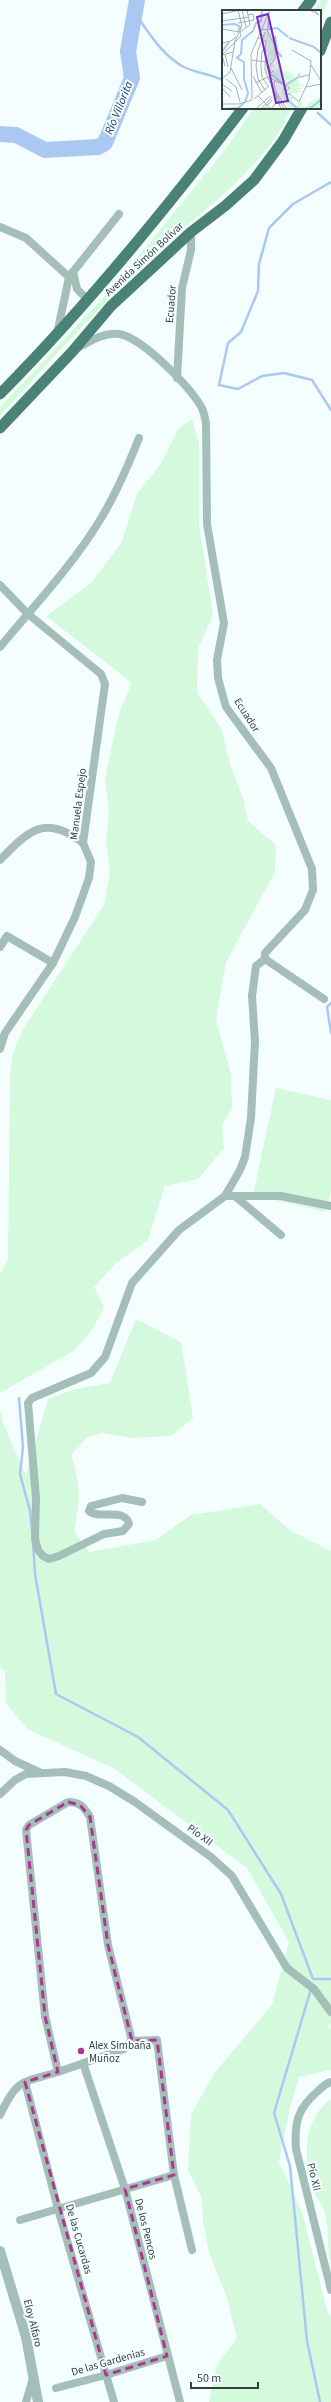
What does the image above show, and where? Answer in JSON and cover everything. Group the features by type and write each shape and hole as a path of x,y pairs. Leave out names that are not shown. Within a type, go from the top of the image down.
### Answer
{"highway":[{"path":"305,10 311,0"},
{"path":"321,48 331,22"},
{"name":"Avenida Simón Bolívar","path":"0,394 56,338 173,199 242,109"},
{"name":"Avenida Simón Bolívar","path":"0,428 72,352 111,306 191,232 225,206 254,180 284,142 301,109"}],"street":[{"path":"56,338 71,274 119,214"},
{"path":"0,227 26,238 71,274 77,289 88,300"},
{"name":"Ecuador","path":"177,378 182,288 191,250 191,232"},
{"name":"Ecuador","path":"72,352 96,338 110,334 128,336 141,344 177,378 193,395 202,409 206,423 207,524 224,623 217,660 218,678 226,707 271,768 312,869 313,890 305,910 265,953 265,959 256,966 252,996 255,1041 251,1118 245,1156 234,1183 225,1196"},
{"path":"0,648 79,552 99,521 124,476 139,438"},
{"name":"Manuela Espejo","path":"0,585 28,614 101,674 105,684 83,843 91,862 89,878 75,917 53,963 5,1033 0,1049"},
{"path":"0,860 22,838 40,828 67,830 83,843"},
{"path":"0,947 6,936 53,963"},
{"path":"265,959 324,999"},
{"path":"142,1502 122,1498 92,1506 89,1511 94,1514 120,1515 125,1518 129,1524 127,1528 123,1531 104,1534 59,1556 49,1558 43,1556 38,1550 35,1539 36,1498 28,1403 32,1398 91,1373 98,1367 105,1357 132,1283 179,1230 225,1196 281,1196 331,1206"},
{"path":"236,1197 281,1235"},
{"path":"0,1750 15,1761 40,1772"},
{"name":"Pío XII","path":"0,1794 15,1780 26,1774 40,1772 86,1776 109,1786 135,1802 222,1866 232,1876 242,1891 274,1951 287,1968 314,1989 331,2012"},
{"path":"58,2072 45,2016 26,1830 29,1825 68,1802 76,1802 90,1817 108,1945 131,2041"},
{"path":"0,2115 14,2088 25,2082 83,2064 124,2049 131,2041 157,2040 174,2175 192,2250"},
{"name":"De los Pencos","path":"83,2064 125,2189 180,2402"},
{"name":"De las Cucardas","path":"25,2082 58,2209 114,2402"},
{"name":"Pío XII","path":"331,2082 308,2099 298,2115 294,2130 296,2149 331,2290"},
{"path":"20,2220 174,2175"},
{"name":"Eloy Alfaro","path":"0,2251 20,2317 38,2402"},
{"name":"De las Gardenias","path":"56,2388 106,2375 167,2356"},
{"path":"26,2402 33,2377"}],"highlighted area":[{"path":"68,1802 80,1805 90,1817 108,1945 132,2041 157,2040 174,2175 125,2189 167,2356 106,2375 25,2082 58,2072 45,2016 26,1830 29,1825"}],"green space":[{"path":"321,0 328,0 321,18 321,10 315,10"},
{"path":"253,109 291,109 280,131 265,152 248,171 132,275 74,335 0,416 0,407 116,284 224,151"},
{"path":"192,419 199,443 199,524 213,615 198,649 197,693 221,728 230,764 243,798 248,821 276,845 275,872 226,962 216,1019 231,1075 232,1108 222,1125 224,1148 198,1179 165,1186 148,1240 116,1263 94,1287 104,1307 92,1330 75,1350 0,1393 0,1274 8,1260 10,1076 13,1052 25,1026 104,905 110,871 106,842 109,811 105,779 119,713 132,683 46,616 91,583 122,542 137,494 160,465 178,429"},
{"path":"276,1088 331,1100 331,1191 326,1212 253,1195"},
{"path":"136,1319 181,1342 193,1418 171,1436 132,1438 103,1433 87,1437 71,1455 78,1484 78,1502 74,1531 89,1552 156,1540 191,1515 260,1504 291,1531 331,1551 331,2024 326,2026 331,2029 331,2070 299,2077 290,2108 279,2162 302,2212 328,2314 331,2317 331,2402 209,2402 217,2365 237,2338 227,2298 209,2252 203,2221 202,2199 188,2170 191,2115 215,2072 272,2005 289,1942 247,1868 115,1769 27,1729 6,1703 5,1672 0,1667 0,1411 3,1423 26,1476 48,1399 75,1389 110,1383"},
{"path":"331,2099 331,2265 326,2217 310,2180 307,2155 310,2129 321,2108"}],"waterway":[{"name":"Río Villorita","path":"0,134 16,135 45,150 98,147 105,143 132,78 128,51 137,0"},
{"path":"134,12 155,41 174,61 186,68 222,80"},
{"path":"318,113 331,125"},
{"path":"331,182 293,204 269,228 259,264 258,291 241,332 228,343 219,385 238,389 262,376 284,373 312,380 331,410"},
{"path":"331,1003 327,1007 331,1033"},
{"path":"19,1398 23,1447 20,1474 30,1511 32,1530"},
{"path":"33,1543 35,1574 56,1694 138,1737 228,1810 281,1894 313,1979 331,1979"},
{"path":"311,1989 274,2113 290,2166 307,2341 320,2402"}],"place":[{"name":"Alex Simbaña Muñoz","path":"81,2051"}]}
